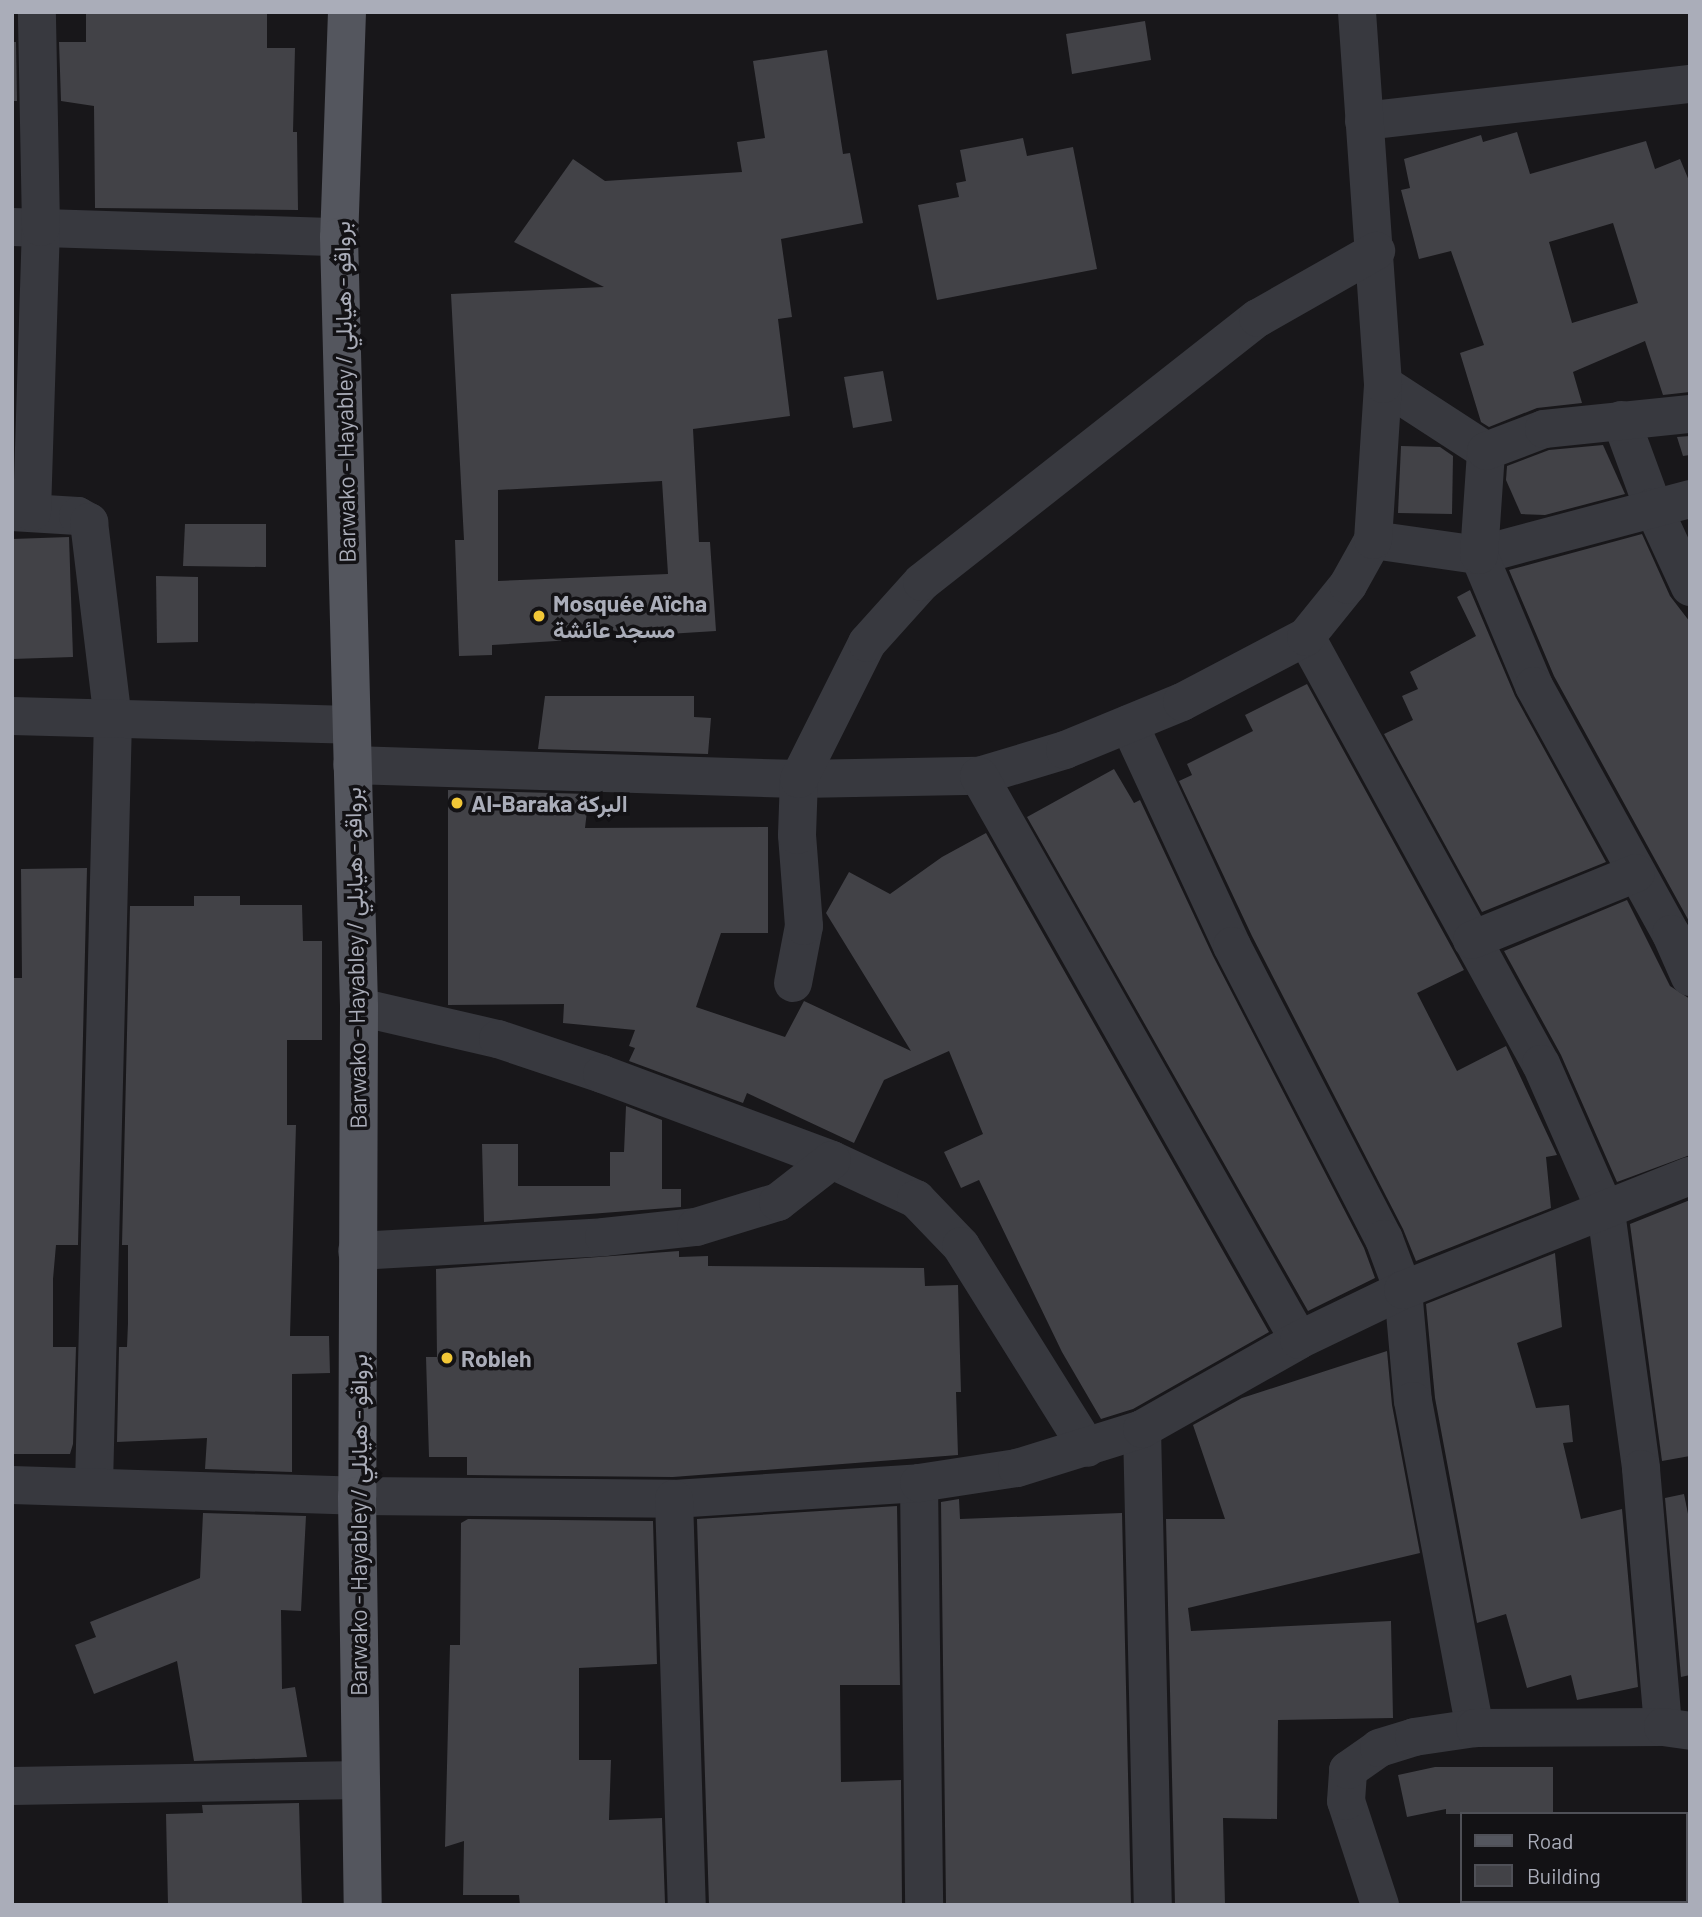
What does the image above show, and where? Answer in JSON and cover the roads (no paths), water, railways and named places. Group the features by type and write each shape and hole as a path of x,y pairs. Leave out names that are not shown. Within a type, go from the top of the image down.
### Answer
{"main road":[{"name":"Barwako - Hayabley / برواقو - هيابلي","path":"347,12 339,237 359,1007 356,1496 363,1905"}],"street":[{"path":"37,12 27,228 22,512 78,516 89,522 113,719 94,1485"},
{"path":"352,765 799,779 979,776 1066,750 1182,702 1306,637 1348,585 1373,540 1383,384 1376,251 1357,12"},
{"path":"1364,121 1690,84"},
{"path":"27,228 339,237"},
{"path":"793,983 804,926 797,835 799,779 867,643 922,582 1276,304 1376,251"},
{"path":"1383,384 1486,451"},
{"path":"1486,451 1544,429 1690,414"},
{"path":"1620,420 1653,507 1690,587"},
{"path":"1486,451 1479,555 1534,686 1690,977"},
{"path":"1373,540 1479,555 1690,499"},
{"path":"1306,637 1541,1063 1606,1212 1676,1729 1475,1728 1414,1737 1379,1748 1348,1770 1346,1801 1380,1905"},
{"path":"12,716 351,725"},
{"path":"1129,724 1244,970 1384,1239 1403,1290 1413,1401 1475,1728"},
{"path":"979,776 1299,1340"},
{"path":"1472,940 1636,873"},
{"path":"359,1007 498,1039 832,1160 916,1199 961,1246 1087,1448"},
{"path":"356,1251 604,1237 696,1227 778,1202 832,1160"},
{"path":"12,1485 94,1485 356,1496 674,1499 919,1483 1017,1468 1142,1429 1299,1340 1403,1290 1606,1212 1690,1176"},
{"path":"1142,1429 1153,1905"},
{"path":"919,1483 924,1905"},
{"path":"674,1499 687,1905"},
{"path":"12,1786 361,1780"}],"place":[{"name":"Mosquée Aïcha مسجد عائشة","path":"539,616"},
{"name":"Al-Baraka البركة","path":"457,803"},
{"name":"Robleh","path":"447,1358"}]}
